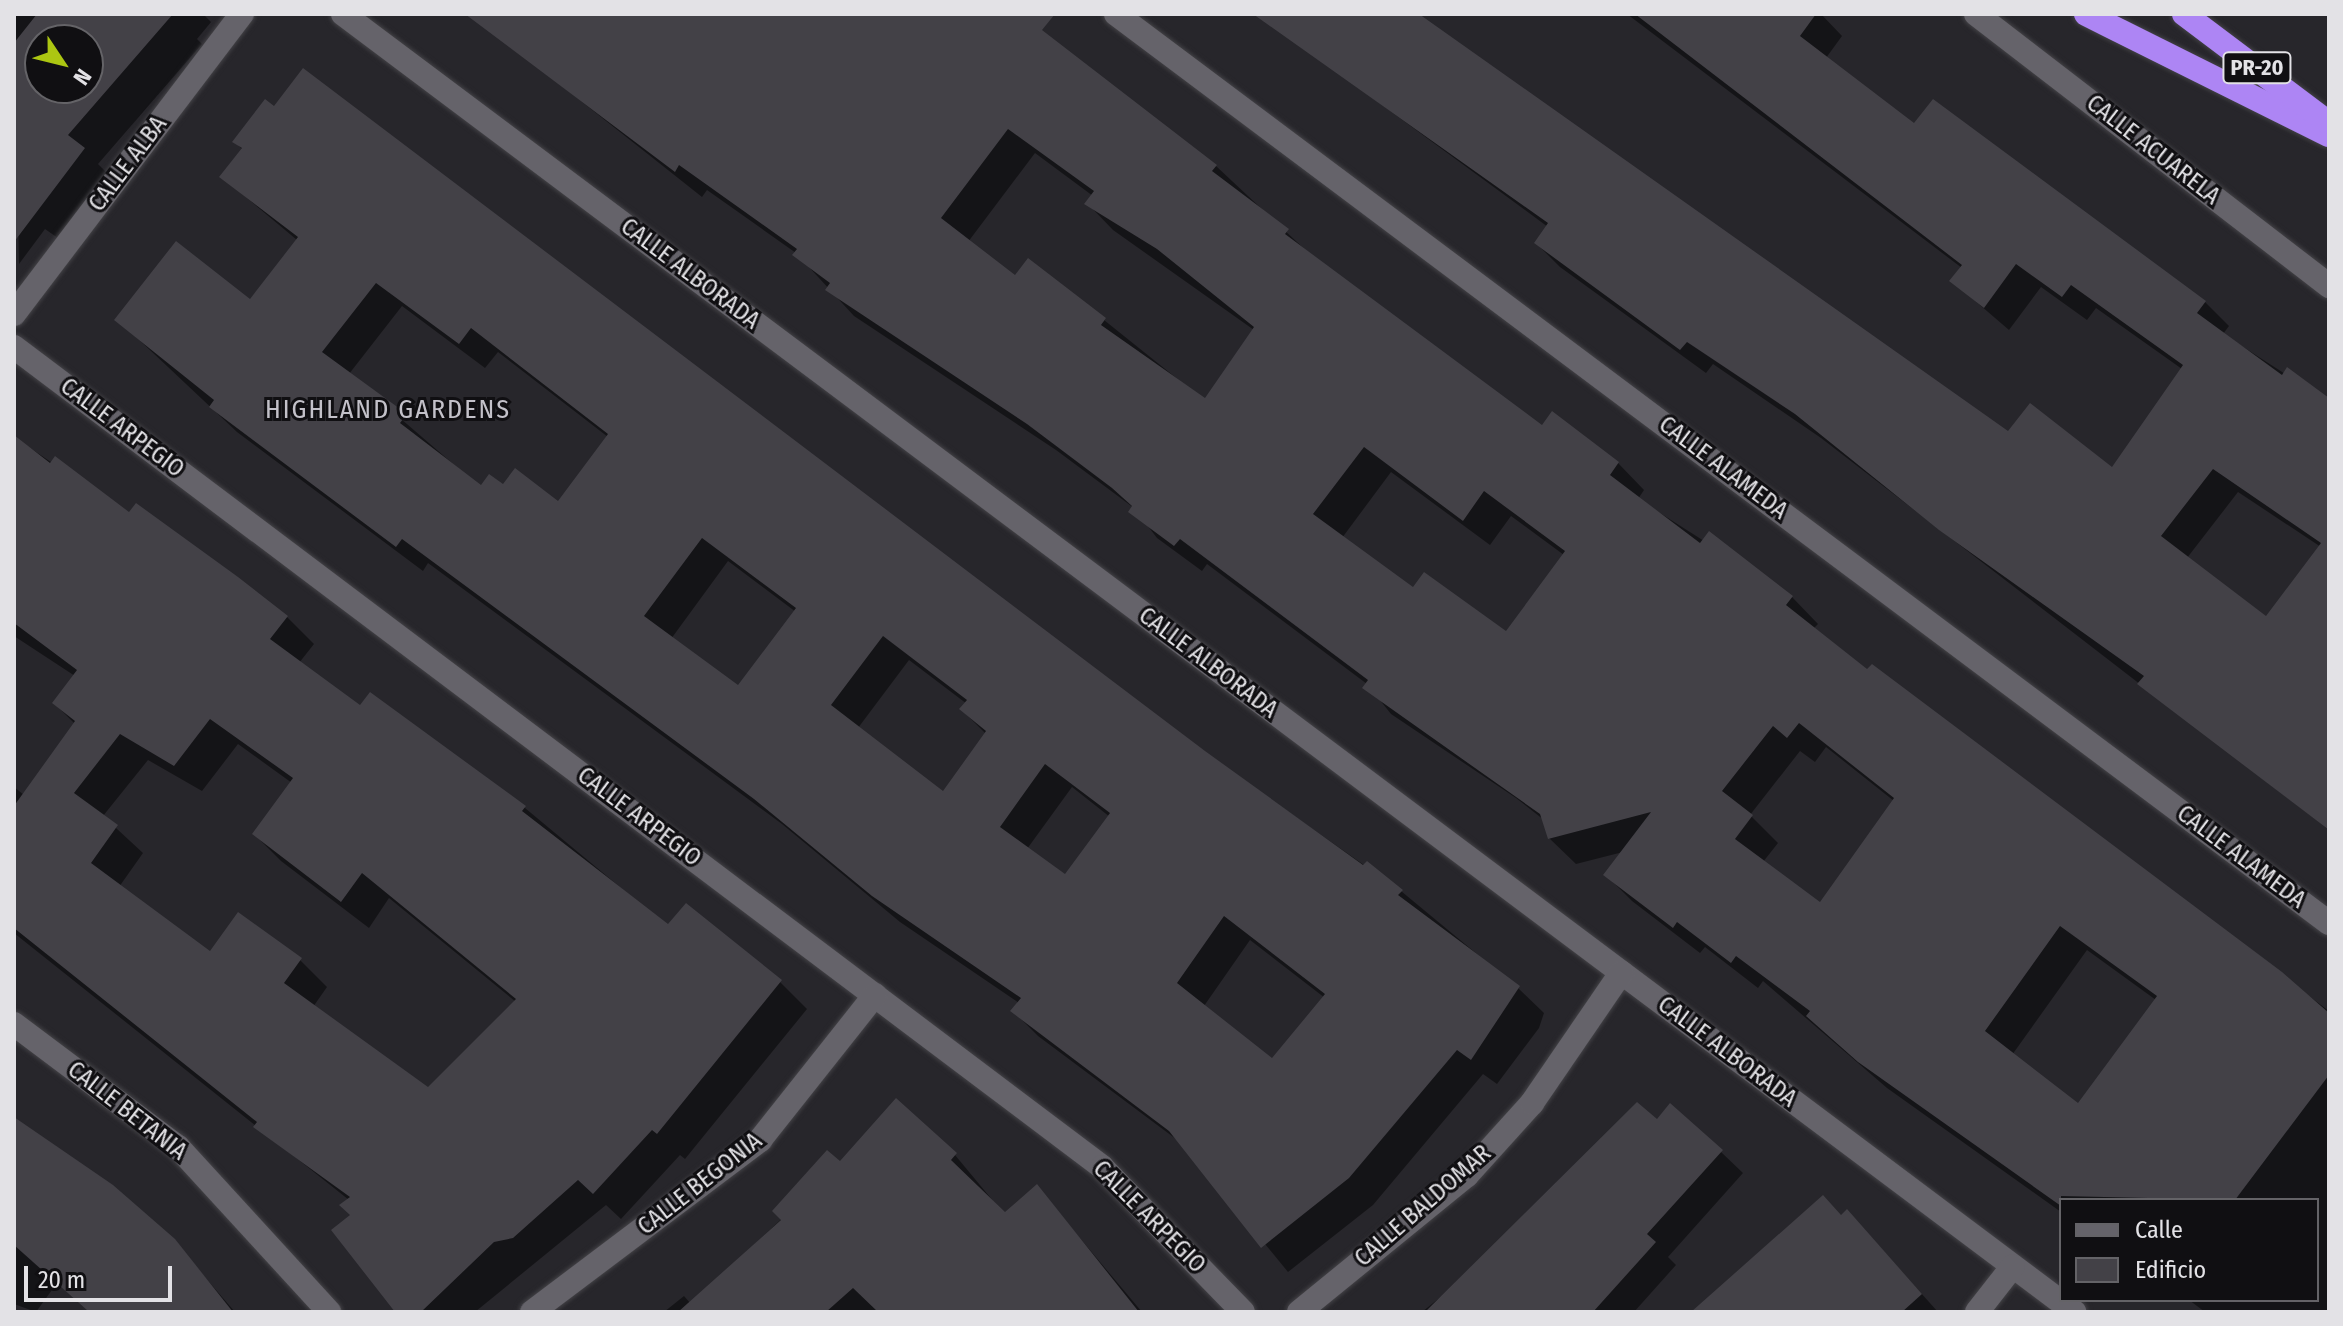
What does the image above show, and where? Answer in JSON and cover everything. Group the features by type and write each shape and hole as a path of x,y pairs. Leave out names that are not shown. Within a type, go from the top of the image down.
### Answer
{"highway":[{"path":"2086,14 2329,135"},
{"name":"PR-20","path":"2184,14 2329,123"}],"street":[{"name":"CALLE ALBA","path":"14,314 242,14"},
{"name":"CALLE ALBORADA","path":"343,14 2059,1301"},
{"name":"CALLE ALAMEDA","path":"1116,14 2329,923"},
{"name":"CALLE ACUARELA","path":"1976,14 2329,286"},
{"name":"CALLE ARPEGIO","path":"14,347 1102,1167 1243,1312"},
{"name":"CALLE BALDOMAR","path":"1299,1312 1467,1175 1532,1103 1621,973"},
{"name":"CALLE BEGONIA","path":"532,1312 760,1140 875,995"},
{"name":"CALLE BETANIA","path":"14,1024 178,1147 329,1312"},
{"path":"1977,1312 2013,1266"}],"building":[{"path":"37,14 173,14 104,94 104,24 29,24"},
{"path":"465,14 1055,14 1042,30 1217,165 1212,171 1289,229 1285,234 1542,425 1552,411 1619,462 1610,475 1700,543 1709,531 1793,596 1786,605 1867,669 1872,664 2282,972 2329,1013 2329,1075 2237,1198 2061,1196 2059,1205 1858,1062 1806,1016 1810,1011 1736,956 1731,963 1677,922 1673,928 1603,875 1651,812 1548,839 1540,814 1362,688 1368,680 1180,539 1174,546 1128,512 1132,506 1112,488 1027,424 825,290 830,283 792,255 797,249 679,165 675,172","holes":["1008,129 1094,191 1084,204 1157,249 1254,327 1205,398 1101,325 1106,318 1028,258 1015,275 941,218","1364,447 1463,521 1484,491 1565,551 1506,631 1424,572 1413,587 1313,514","1799,723 1894,798 1820,902 1735,839 1753,815 1722,791 1773,726 1787,738","2060,926 2157,996 2078,1103 1985,1031"]},
{"path":"1253,14 1419,14 2008,431 2030,403 2112,467 2183,365 2071,285 2062,297 2016,264 1984,308 1949,281 1962,265 1635,14 1816,14 1800,36 1914,123 1933,99 2206,301 2197,313 2282,375 2287,367 2329,398 2329,830 2137,684 2144,676 1939,530 1795,414 1687,342 1680,350 1534,243 1548,223","holes":["2213,469 2321,543 2266,616 2161,536"]},
{"path":"24,30 24,104 95,104 68,135 85,148 14,242 14,43"},
{"path":"303,68 1205,751 1363,865 1367,861 1403,890 1398,895 1520,986 1471,1060 1457,1050 1349,1178 1261,1248 1169,1131 1010,1011 1021,998 872,896 754,799 402,539 396,547 209,407 214,400 114,320 176,241 250,299 298,237 219,177 242,148 232,142 265,99 274,106","holes":["376,283 459,344 471,328 608,434 558,501 515,468 503,484 489,474 481,485 400,423 407,414 322,352","702,538 796,608 738,685 644,616","883,636 967,700 959,709 986,731 943,791 831,705","1045,764 1110,813 1065,874 1000,827","1224,916 1325,994 1272,1058 1177,983"]},
{"path":"14,435 50,463 55,456 129,512 136,503 238,577 288,616 270,639 360,705 370,692 526,806 522,811 668,924 686,903 782,980 657,1134 652,1130 593,1194 578,1180 513,1238 494,1242 421,1312 395,1312 331,1230 350,1215 339,1205 350,1197 253,1127 257,1122 14,928 14,806 75,721 52,703 77,670 14,623","holes":["210,719 293,778 252,834 341,902 362,873 516,999 428,1087 284,983 302,958 238,912 210,951 91,863 118,825 74,793 120,734 174,766"]},
{"path":"896,1098 957,1153 951,1160 1005,1212 1037,1184 1139,1312 878,1312 853,1288 826,1312 678,1312 781,1220 772,1211 827,1150 840,1161"},
{"path":"1637,1102 1657,1119 1670,1103 1723,1150 1647,1234 1656,1242 1593,1312 1425,1312"},
{"path":"14,1117 113,1185 175,1239 233,1312 89,1312 14,1245"},
{"path":"1823,1195 1841,1215 1847,1209 1922,1294 1902,1312 1691,1312"}],"district":[{"name":"HIGHLAND GARDENS","path":"388,410"}]}
